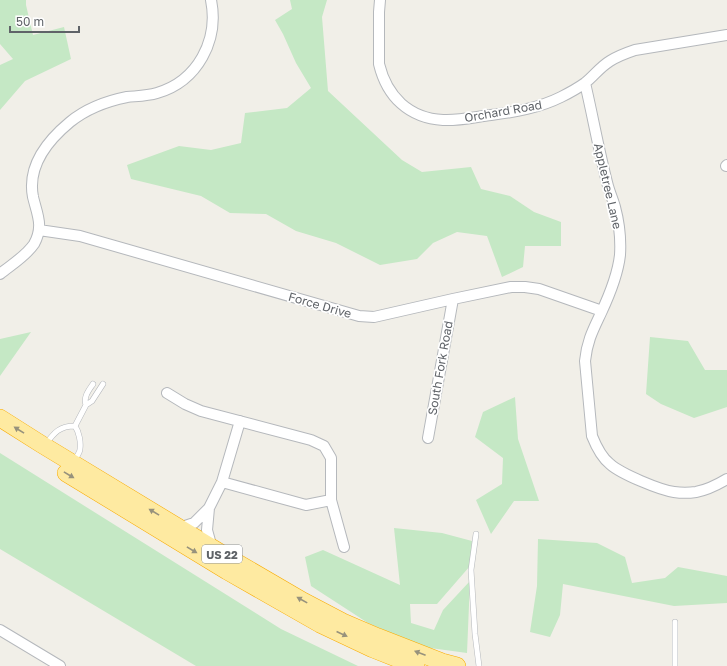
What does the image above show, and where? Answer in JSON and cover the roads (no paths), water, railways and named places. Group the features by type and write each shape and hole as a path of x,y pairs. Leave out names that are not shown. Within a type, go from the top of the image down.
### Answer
{"highway":[{"name":"US 22","path":"0,418 212,548 302,601 378,638 442,662 457,666"},
{"name":"US 22","path":"0,432 280,602 320,624 373,649 416,666"}],"street":[{"path":"0,274 25,254 34,244 39,230 39,218 33,195 32,184 36,163 44,149 71,121 93,108 117,99 143,96 159,92 174,86 187,76 203,57 209,41 213,21 211,0"},
{"name":"Orchard Road","path":"380,0 380,64 381,72 387,85 405,108 417,114 442,120 455,120 518,111 549,103 585,83 599,69 610,61 635,50 727,35"},
{"name":"Appletree Lane","path":"585,83 608,187 615,206 620,235 620,256 615,276 586,350 585,361 592,436 596,447 603,457 610,465 620,472 673,492 696,492 717,485 727,479"},
{"name":"Force Drive","path":"39,230 80,236 359,316 374,316 453,299 511,288 525,287 539,289 602,311"},
{"name":"South Fork Road","path":"428,438 453,299"},
{"path":"166,393 201,411 312,440 324,446 331,458 331,500 344,547"},
{"path":"179,528 194,523 209,508 222,482 240,421"},
{"path":"222,482 306,505 331,500"},
{"path":"209,508 208,530 212,548"},
{"path":"0,630 60,666"}],"lane":[{"path":"86,405 84,402 85,398 93,384"},
{"path":"73,463 80,450 80,442 75,426 86,405 92,401 104,384"},
{"path":"44,446 61,428 75,426"},
{"path":"476,534 471,570 475,634 480,666"},
{"path":"676,622 676,666"}]}
